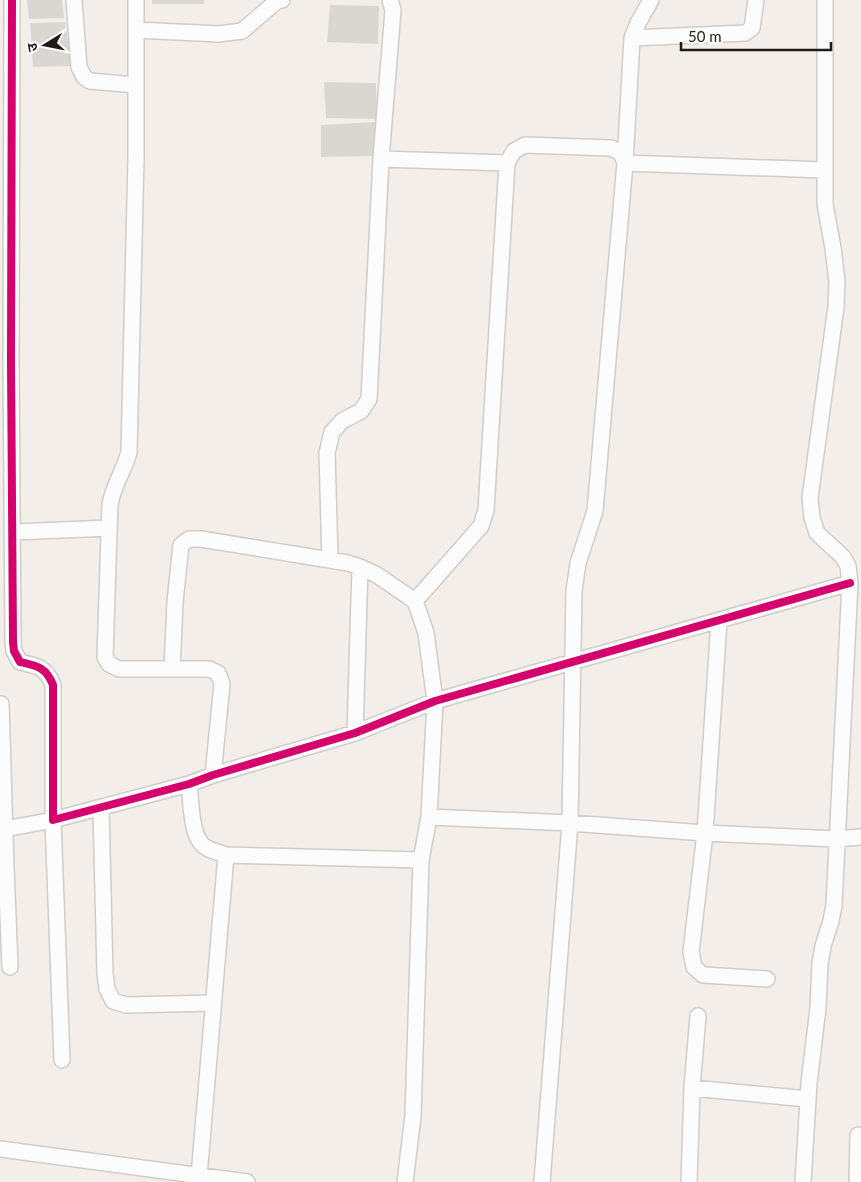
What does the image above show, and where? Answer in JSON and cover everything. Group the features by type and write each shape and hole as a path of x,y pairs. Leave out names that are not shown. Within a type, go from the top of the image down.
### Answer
{"street":[{"path":"12,0 6,361 13,532 14,651 20,662 39,667 49,674 53,685 53,820 62,1060"},
{"path":"74,0 79,67 84,77 90,81 136,85"},
{"path":"136,0 136,156 129,452 124,470 114,488 108,528 105,657 109,664 120,668 208,669 218,673 222,684 213,775"},
{"path":"136,30 218,34 242,31 278,1 282,0"},
{"path":"330,560 326,453 332,432 342,421 361,411 369,399 381,159 393,10 390,0"},
{"path":"542,1182 570,823 574,591 578,563 595,511 625,163 632,38 651,0"},
{"path":"632,38 745,33 752,28 756,0"},
{"path":"803,1182 808,1098 820,964 834,905 850,583 848,566 843,557 817,533 812,518 810,498 836,307 837,281 825,204 825,0"},
{"path":"415,600 481,526 486,510 507,163 514,151 525,145 611,148 621,153 625,163"},
{"path":"381,159 507,163"},
{"path":"625,163 824,170"},
{"path":"13,532 108,528"},
{"path":"172,669 181,545 189,539 201,539 330,560 360,567 377,575 415,600 426,632 435,701 429,817 421,860 413,1116 406,1182"},
{"path":"355,733 360,567"},
{"path":"5,829 53,820 189,784 213,775 355,733 435,701 850,583"},
{"path":"719,621 705,833 691,952 694,967 702,975 767,979"},
{"path":"1,704 5,829 3,867 10,967"},
{"path":"189,784 195,833 201,845 226,855 421,860"},
{"path":"101,808 105,974 107,990 113,1001 126,1005 214,1003"},
{"path":"429,817 570,823 705,833 836,839 861,838"},
{"path":"199,1176 226,855"},
{"path":"688,1182 692,1088 698,1016"},
{"path":"692,1088 808,1098"},
{"path":"857,1182 858,1135"},
{"path":"0,1149 246,1182"}],"building":[{"path":"27,0 62,0 64,18 29,19"},
{"path":"152,0 204,0 204,4 152,4"},
{"path":"330,5 379,6 378,44 327,42"},
{"path":"65,22 72,66 33,67 30,23"},
{"path":"324,82 376,83 377,119 326,118"},
{"path":"375,122 374,156 321,157 321,125"}],"cycle path":[{"path":"12,0 11,361 13,642 14,651 20,662 40,668 47,674 53,685 53,820 189,784 213,775 355,733 435,701 850,583"}]}
